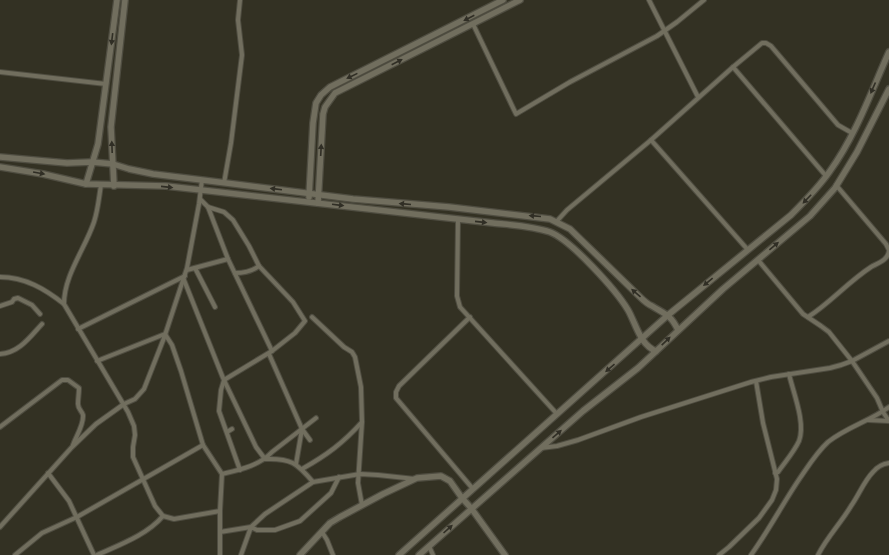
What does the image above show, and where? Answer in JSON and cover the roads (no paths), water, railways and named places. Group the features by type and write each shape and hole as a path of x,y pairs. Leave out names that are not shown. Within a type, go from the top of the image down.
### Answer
{"street":[{"path":"86,184 98,144 117,0"},
{"path":"114,186 111,127 125,0"},
{"path":"224,183 231,143 242,55 238,20 240,0"},
{"path":"308,202 313,123 316,103 320,95 330,87 503,0"},
{"path":"318,203 322,114 335,92 520,0"},
{"path":"649,0 698,97"},
{"path":"472,24 516,114 570,82 665,30 704,0"},
{"path":"557,221 567,210 651,140 698,97 760,44 768,44 838,125 852,133"},
{"path":"399,555 668,315 791,215 810,197 840,157 889,52"},
{"path":"733,67 826,176"},
{"path":"0,72 106,84"},
{"path":"419,555 583,411 638,368 723,289 810,216 836,186 857,152 889,89"},
{"path":"651,140 748,250"},
{"path":"0,157 67,163 92,162 113,164 153,174 309,194 542,217 557,221 570,229 639,296 651,306 668,315 675,323 678,330"},
{"path":"0,167 43,174 86,184 154,186 318,203 542,230 560,237 567,242 616,293 627,309 648,348 656,351"},
{"path":"1,526 72,447 96,424 124,404 135,399 144,389 187,270 202,180"},
{"path":"64,304 66,288 94,222 98,209 101,185"},
{"path":"808,317 856,278 886,258 889,251 886,244 836,186"},
{"path":"200,199 208,207 228,259 270,352 302,429 310,440"},
{"path":"208,207 224,212 233,220 259,266 293,302 305,321 295,333 270,352 224,380 221,390 219,411 240,470"},
{"path":"458,219 457,296 460,307 557,414"},
{"path":"187,270 228,259"},
{"path":"758,260 803,314 829,332 852,361 877,398 889,421 865,420"},
{"path":"235,273 248,272 259,266"},
{"path":"195,268 214,307"},
{"path":"0,277 6,277 37,286 47,291 64,304 124,404 134,426 135,435 133,457 155,506 163,516 174,519 220,511"},
{"path":"78,329 184,277"},
{"path":"184,277 224,380 256,447 265,459"},
{"path":"0,306 12,302 14,299 18,298 32,305 40,314"},
{"path":"312,317 344,347 352,352 355,357 361,387 362,422 360,474 358,484 362,505"},
{"path":"470,318 399,386 396,398 473,489"},
{"path":"0,354 15,350 42,324"},
{"path":"97,361 165,334"},
{"path":"165,334 172,345 181,371 203,445 222,474 220,555"},
{"path":"541,448 557,446 578,440 641,417 756,381 830,368 852,361 889,341"},
{"path":"775,473 778,472 795,448 801,433 801,425 789,374"},
{"path":"0,427 62,380 68,380 79,388 78,408 82,413 83,418 72,447"},
{"path":"719,555 759,518 772,500 776,486 775,473 763,423 756,381"},
{"path":"751,555 815,456 829,442 852,427 883,412 889,407"},
{"path":"222,474 240,470 265,459 316,418"},
{"path":"302,469 322,458 344,442 362,422"},
{"path":"227,432 232,429"},
{"path":"296,464 302,429"},
{"path":"15,555 42,533 77,517 203,445"},
{"path":"265,459 277,459 296,464 313,482"},
{"path":"818,555 869,476 880,466 889,464"},
{"path":"48,473 69,501 94,555"},
{"path":"241,555 251,527 265,514 313,482 360,474 378,474 415,479 441,476 450,481 504,555"},
{"path":"220,532 251,527 257,530 275,530 300,521 331,493 339,477"},
{"path":"300,555 330,523 362,505 415,479"},
{"path":"97,555 156,524 163,516"},
{"path":"0,518 1,526"},
{"path":"322,532 333,555"},
{"path":"429,546 433,555"}]}
